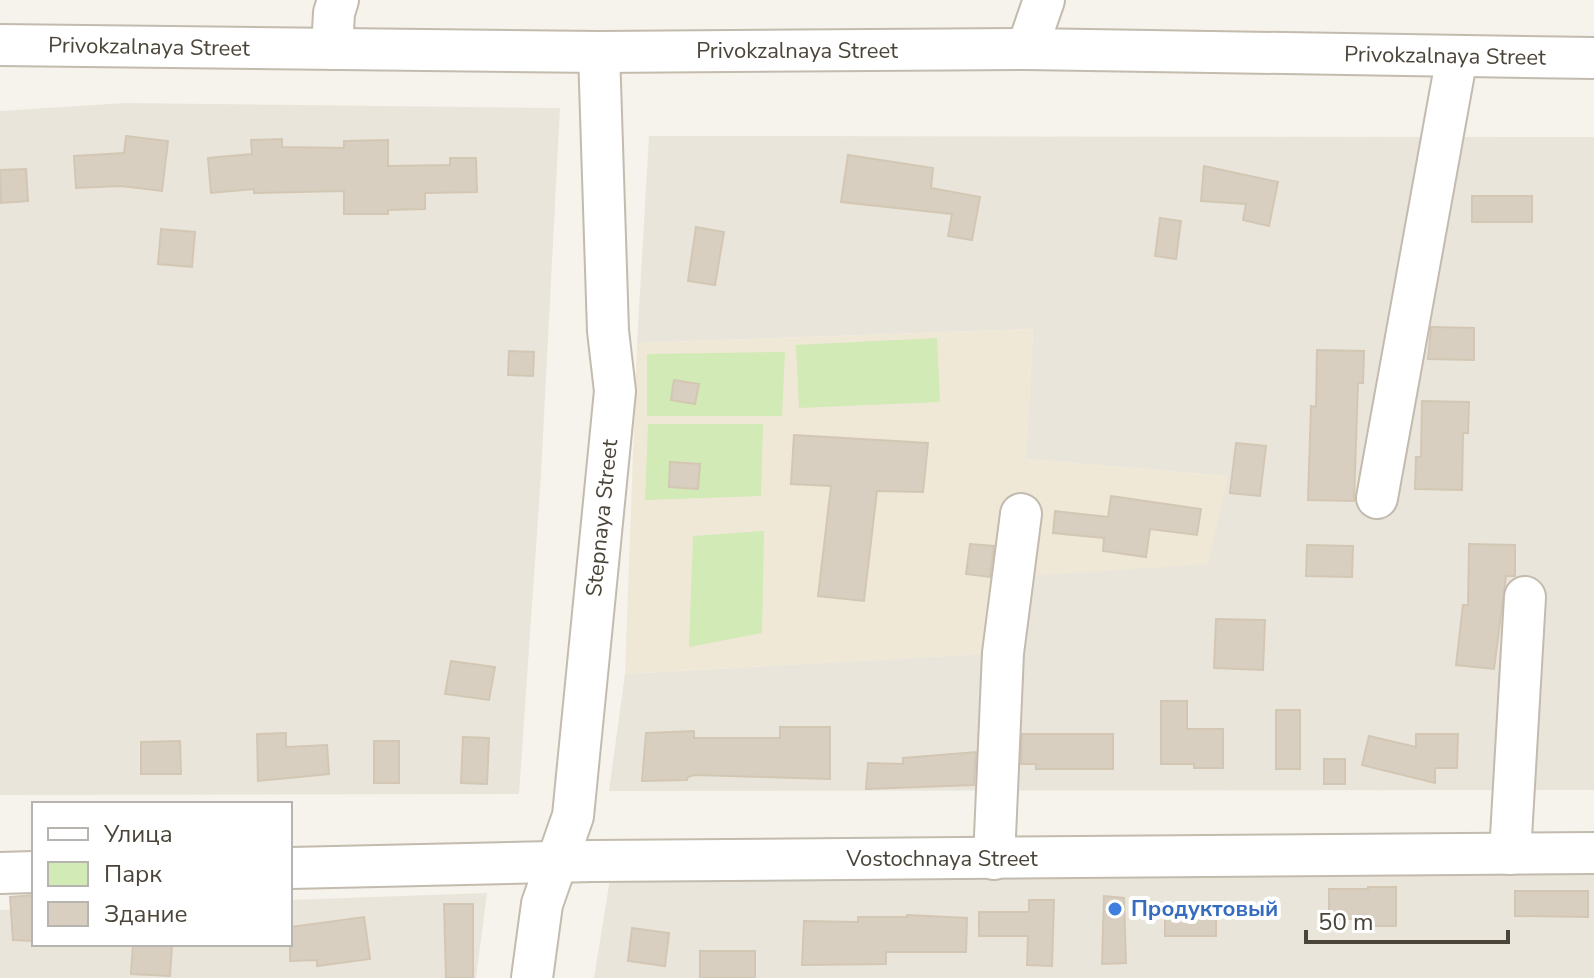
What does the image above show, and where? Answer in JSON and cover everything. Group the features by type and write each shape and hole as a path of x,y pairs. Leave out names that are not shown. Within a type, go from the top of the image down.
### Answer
{"street":[{"path":"332,49 338,0"},
{"path":"1027,49 1044,0"},
{"name":"Privokzalnaya Street","path":"0,45 599,52 1027,49 1594,58"},
{"name":"Stepnaya Street","path":"532,978 542,904 573,816 615,391 608,331 599,52"},
{"path":"1377,498 1457,56"},
{"path":"994,859 1003,653 1021,514"},
{"path":"1510,854 1525,597"},
{"name":"Vostochnaya Street","path":"292,868 1594,853"},
{"path":"0,873 32,872"}],"shaded area":[{"path":"125,103 560,108 541,474 519,794 0,795 0,111"},
{"path":"649,136 1594,137 1594,790 609,791 625,674 1002,653 1028,575 1227,476 1026,459 1033,329 637,343"},
{"path":"1033,329 1026,459 1228,476 1208,564 1028,576 1003,653 625,674 637,343"},
{"path":"1594,872 1594,978 594,978 610,879"},
{"path":"487,893 476,978 0,978 0,910 32,909 32,946 292,946 292,900"}],"green space":[{"path":"937,338 940,402 799,408 796,345"},
{"path":"785,352 782,416 647,416 647,354"},
{"path":"648,424 763,424 761,496 645,500"},
{"path":"764,531 762,633 689,647 693,536"}],"building":[{"path":"126,136 168,141 162,191 121,186 76,188 74,156 124,153"},
{"path":"282,139 282,147 344,148 344,141 388,140 388,166 450,165 450,158 476,158 477,192 425,193 425,209 388,210 388,214 344,214 344,191 254,193 254,189 211,193 208,158 252,154 251,140"},
{"path":"848,155 933,168 931,188 980,197 972,240 948,236 952,214 841,202"},
{"path":"1204,166 1278,182 1269,226 1243,220 1246,204 1201,201"},
{"path":"26,169 28,201 1,203 0,170"},
{"path":"1472,196 1532,196 1532,222 1472,222"},
{"path":"1160,218 1181,221 1176,259 1155,256"},
{"path":"696,227 724,232 715,285 688,281"},
{"path":"161,229 195,232 192,267 158,264"},
{"path":"1431,327 1474,328 1474,360 1428,359"},
{"path":"1317,350 1364,351 1363,383 1358,383 1354,501 1308,500 1311,406 1316,407"},
{"path":"509,351 534,352 533,376 508,375"},
{"path":"674,380 699,384 695,404 671,400"},
{"path":"1422,401 1469,402 1468,433 1463,433 1462,490 1415,489 1416,457 1421,457"},
{"path":"794,435 928,443 923,492 877,491 864,601 818,596 831,486 791,484"},
{"path":"1236,443 1266,446 1260,496 1230,493"},
{"path":"670,462 700,464 698,489 669,487"},
{"path":"1111,496 1201,509 1197,535 1150,529 1146,557 1103,551 1104,538 1053,533 1055,511 1108,517"},
{"path":"970,544 994,546 990,577 966,574"},
{"path":"1469,544 1515,545 1515,576 1506,576 1494,669 1456,665 1463,605 1468,605"},
{"path":"1307,545 1353,546 1352,577 1306,576"},
{"path":"1216,619 1265,620 1263,670 1214,668"},
{"path":"451,661 495,667 489,700 445,694"},
{"path":"1161,701 1187,701 1187,729 1223,729 1223,768 1161,764"},
{"path":"1276,710 1300,710 1300,769 1276,769"},
{"path":"780,727 830,727 830,779 694,775 687,780 642,781 646,733 694,731 694,738 780,738"},
{"path":"286,733 286,747 327,745 329,774 258,781 257,734"},
{"path":"1022,734 1113,734 1113,769 1036,769 1036,764 1021,764"},
{"path":"1416,734 1458,734 1457,768 1435,768 1435,783 1362,765 1369,736 1416,747"},
{"path":"463,737 489,738 487,784 461,783"},
{"path":"180,741 181,774 141,774 141,742"},
{"path":"374,741 399,741 399,783 374,783"},
{"path":"976,752 974,785 866,789 868,763 903,764 903,758"},
{"path":"1324,759 1345,759 1345,784 1324,784"},
{"path":"1396,887 1396,926 1368,926 1368,919 1329,919 1329,889"},
{"path":"1515,891 1588,891 1588,917 1515,916"},
{"path":"32,895 32,941 13,940 10,897"},
{"path":"1104,896 1124,898 1126,963 1102,964"},
{"path":"1029,900 1054,900 1052,966 1027,965 1028,936 979,936 979,912 1029,912"},
{"path":"1165,903 1216,903 1216,936 1165,936"},
{"path":"444,904 473,904 473,978 446,978"},
{"path":"907,915 967,918 966,952 886,952 886,964 802,965 804,921 858,922 858,917"},
{"path":"364,917 370,959 317,966 317,960 290,961 292,927"},
{"path":"632,928 669,933 665,966 628,961"},
{"path":"133,946 172,946 170,976 131,974"},
{"path":"700,951 755,951 755,978 700,978"}],"place":[{"name":"Продуктовый","path":"1115,909"}]}
